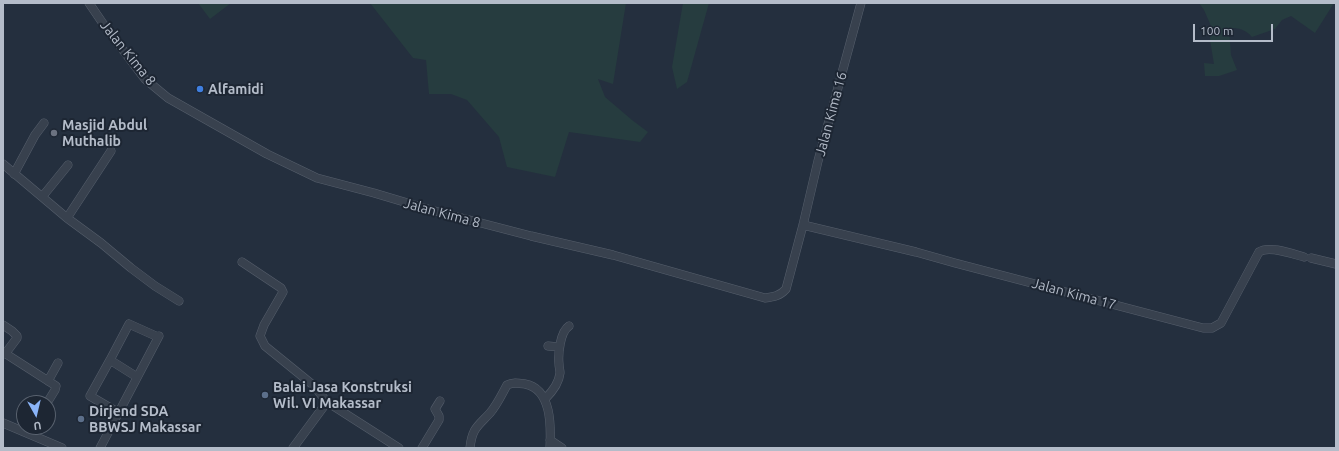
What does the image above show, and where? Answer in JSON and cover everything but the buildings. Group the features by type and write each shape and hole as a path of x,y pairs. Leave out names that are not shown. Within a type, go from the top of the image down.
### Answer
{"street":[{"name":"Jalan Kima 8","path":"89,3 104,26 145,79 168,98 266,154 317,178 442,213 613,255 765,298 777,296 783,293 786,289 803,224"},
{"name":"Jalan Kima 16","path":"803,224 818,161 861,3"},
{"path":"14,174 35,135 44,123"},
{"path":"67,218 112,151"},
{"path":"3,164 67,218 101,243 131,268 155,286 180,301"},
{"path":"42,197 68,165"},
{"name":"Jalan Kima 17","path":"803,224 916,252 1203,328 1212,328 1221,323 1261,250 1272,249 1336,264"},
{"path":"242,262 281,288 283,292 264,325 260,336 264,346 314,385 327,402 399,448"},
{"path":"100,448 119,413 158,336 130,324 90,396 119,413"},
{"path":"3,325 17,336 17,338 4,353 56,387 52,395"},
{"path":"545,400 555,387 560,373 559,347 566,328 569,326"},
{"path":"548,346 559,347"},
{"path":"110,360 137,377"},
{"path":"48,381 58,363"},
{"path":"470,448 473,432 482,420 490,414 507,385 513,382 528,384 534,387 545,400 549,412 550,444 562,448"},
{"path":"422,448 439,420 439,416 435,409 440,401"},
{"path":"293,448 327,402"},
{"path":"3,423 16,426"},
{"path":"39,435 62,448"}],"green space":[{"path":"198,3 231,3 210,19"},
{"path":"370,3 626,3 613,84 598,79 605,97 648,132 640,142 569,132 555,177 507,167 499,137 467,100 451,94 429,94 426,60 413,58"},
{"path":"683,3 709,3 687,82 677,89 672,67"},
{"path":"1199,3 1334,3 1315,33 1291,16 1282,20 1275,29 1252,37 1247,32 1242,30 1229,28 1231,55 1237,70 1219,76 1205,76 1204,63 1214,64 1210,40 1211,26"}],"place":[{"name":"Alfamidi","path":"200,89"},
{"name":"Masjid Abdul Muthalib","path":"54,133"},
{"name":"Balai Jasa Konstruksi Wil. VI Makassar","path":"265,395"},
{"name":"Dirjend SDA BBWSJ Makassar","path":"81,419"}]}
